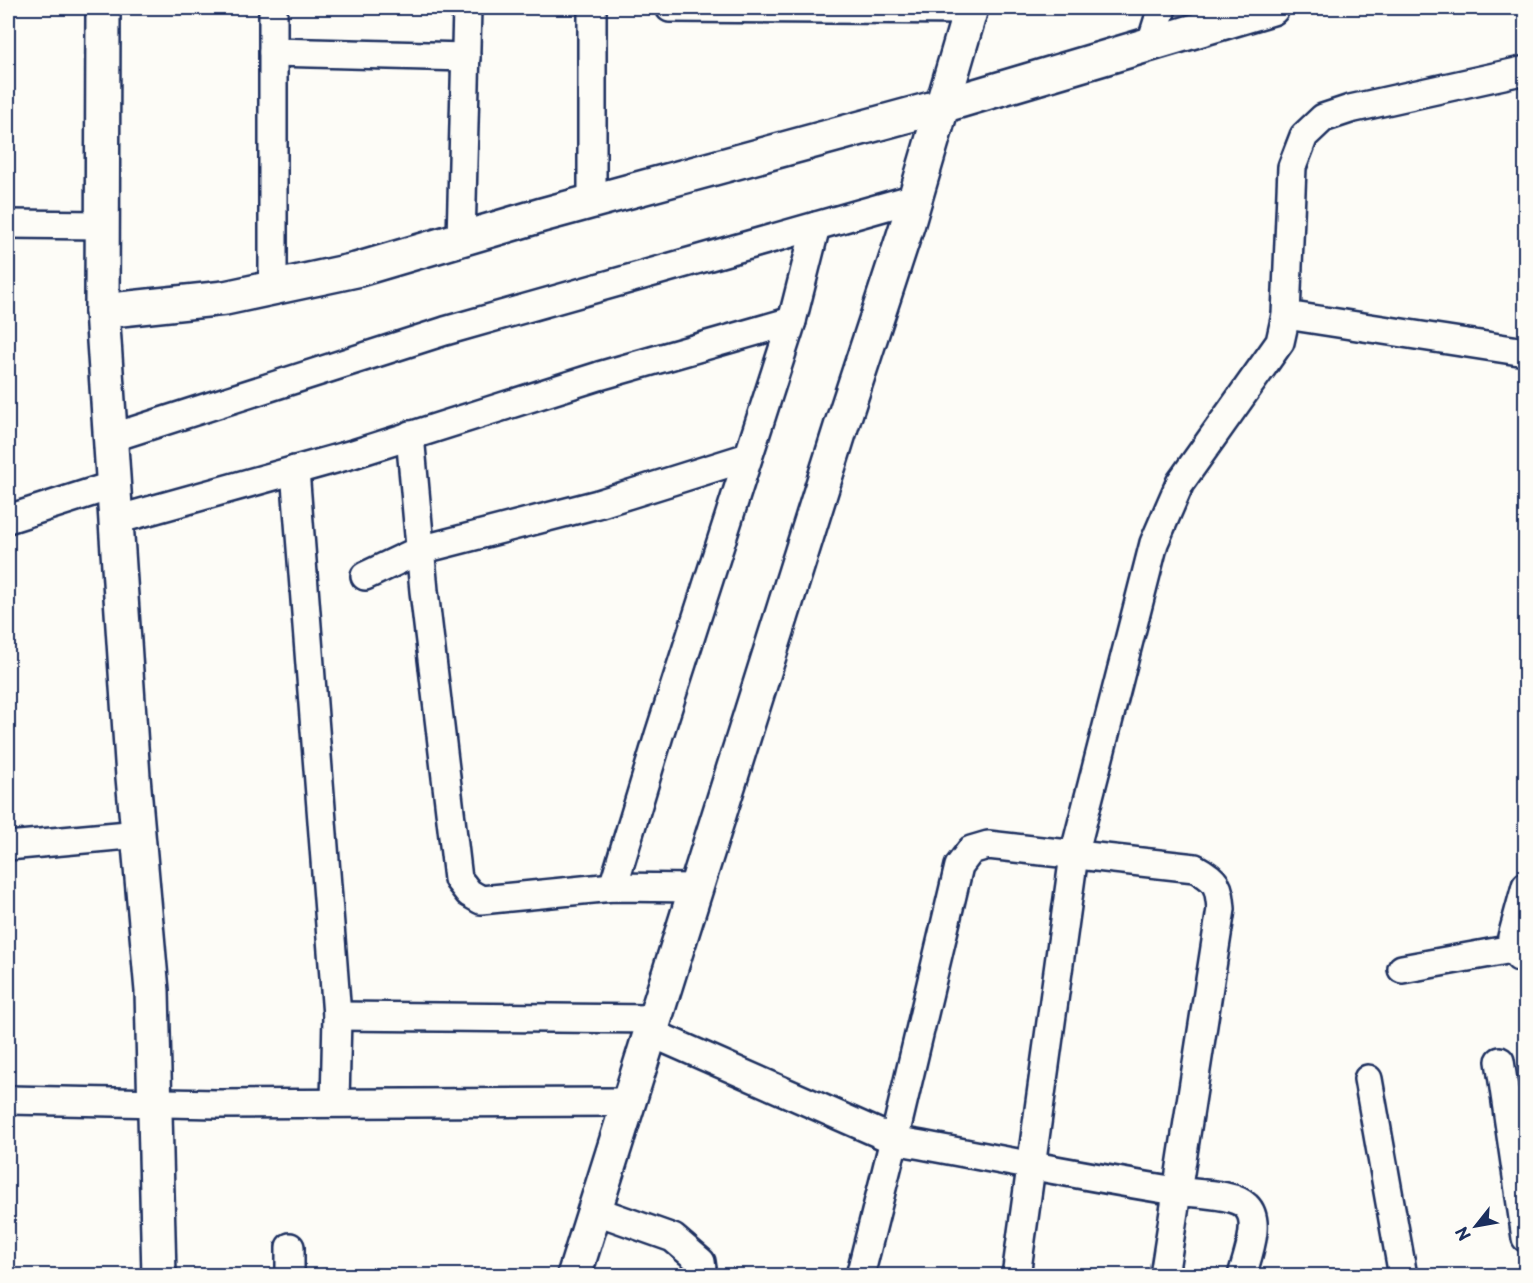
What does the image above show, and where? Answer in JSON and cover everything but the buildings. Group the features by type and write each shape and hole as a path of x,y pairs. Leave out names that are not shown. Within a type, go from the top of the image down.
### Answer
{"street":[{"path":"103,8 102,311 152,991 159,1275"},
{"path":"273,8 273,288"},
{"path":"461,239 467,8"},
{"path":"592,8 592,201"},
{"path":"573,1275 694,888 918,190 971,9 670,8"},
{"path":"1151,43 1162,8"},
{"path":"102,311 225,298 356,270 592,201 942,106 1257,10"},
{"path":"273,52 466,57"},
{"path":"1016,1275 1074,855 1154,543 1180,483 1280,342 1286,315 1292,167 1304,136 1323,118 1350,109 1526,70"},
{"path":"111,438 445,331 816,226 918,190"},
{"path":"8,224 102,225"},
{"path":"613,887 659,735 792,321 816,226"},
{"path":"1286,315 1519,351"},
{"path":"116,520 295,470 599,375 792,321"},
{"path":"410,435 420,550 458,879 470,893 481,900 613,887 694,888"},
{"path":"365,576 420,550 598,504 748,457"},
{"path":"295,470 337,1016 335,1102"},
{"path":"8,519 114,486"},
{"path":"8,846 139,834"},
{"path":"860,1275 958,866 971,850 988,845 1195,868 1212,878 1219,890 1221,909 1164,1275"},
{"path":"1402,969 1519,953 1512,936 1526,886"},
{"path":"337,1016 652,1025 894,1140 1177,1192 1234,1199 1246,1206 1251,1214 1254,1231 1242,1275"},
{"path":"1500,1061 1526,1238"},
{"path":"1368,1079 1403,1275"},
{"path":"8,1100 627,1102"},
{"path":"594,1210 673,1238 701,1262 703,1275"},
{"path":"290,1247 290,1275"}]}
